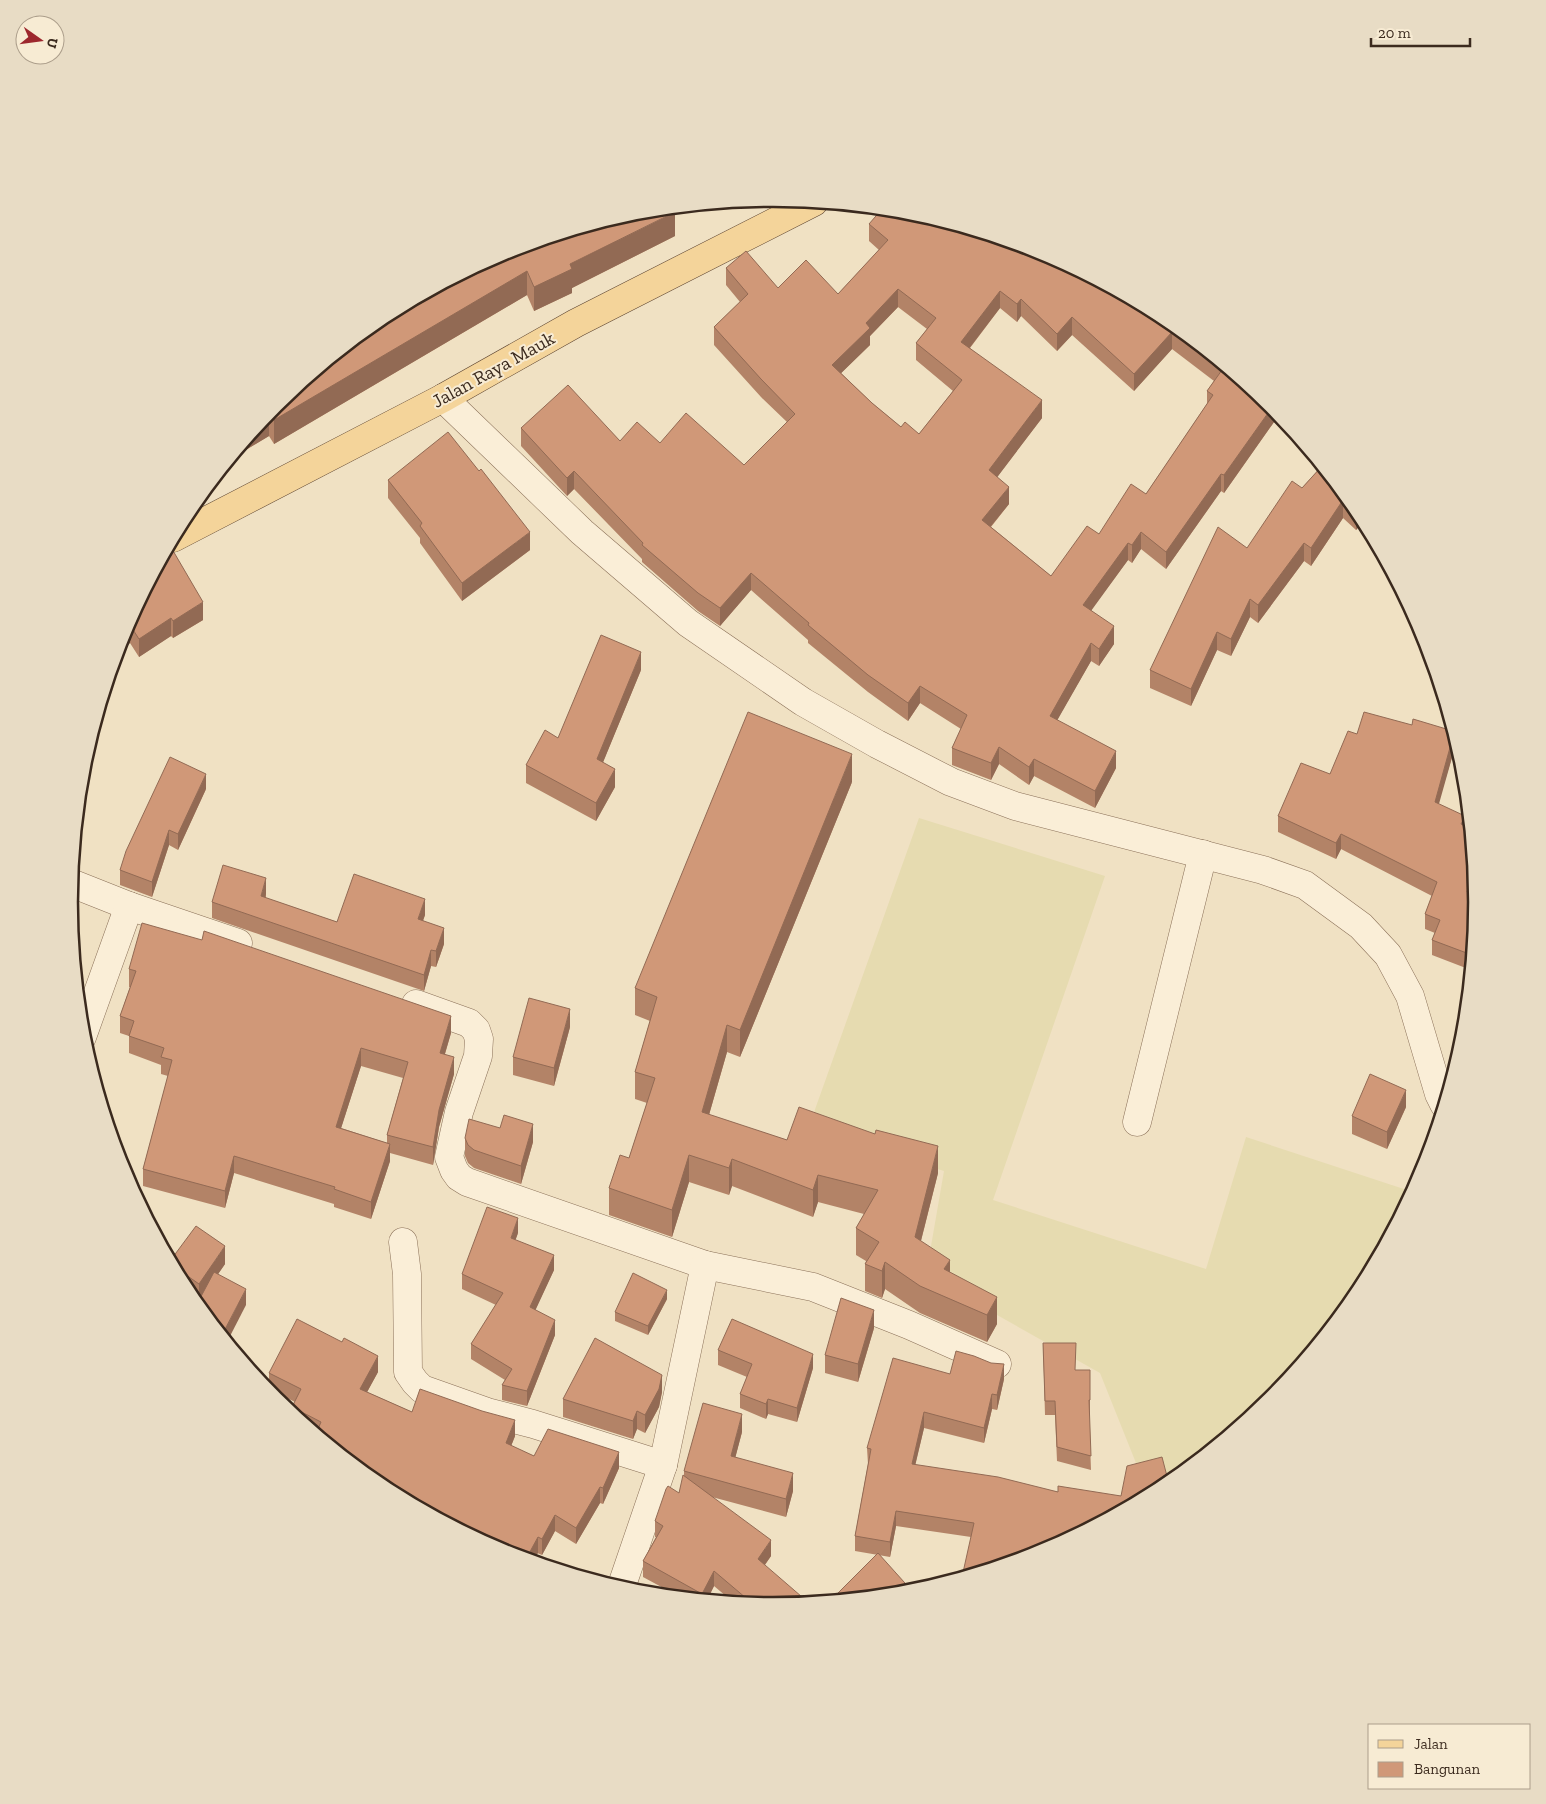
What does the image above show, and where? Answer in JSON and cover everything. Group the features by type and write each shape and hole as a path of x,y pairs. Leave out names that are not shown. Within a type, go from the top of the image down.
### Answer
{"main road":[{"name":"Jalan Raya Mauk","path":"185,532 443,398 576,323 803,208"}],"street":[{"path":"443,398 582,532 688,623 803,702 877,744 960,786 1015,806 1262,870 1305,886 1361,926 1388,956 1410,996 1441,1097"},
{"path":"1137,1122 1203,854"},
{"path":"78,886 128,906 259,950"},
{"path":"88,1020 128,906"},
{"path":"389,995 469,1023 476,1030 479,1039 478,1056 459,1112 449,1157 451,1164 460,1177 477,1187 705,1265 813,1287 909,1325 997,1364"},
{"path":"404,1242 407,1274 408,1372 422,1389 487,1412 534,1424 663,1465"},
{"path":"623,1581 663,1465 705,1265"}],"shaded area":[{"path":"919,818 1105,876 993,1200 1206,1269 1246,1137 1406,1190 1375,1250 1351,1288 1296,1361 1232,1425 1196,1454 1146,1488 1100,1373 926,1275 944,1171 808,1129"}],"building":[{"path":"671,214 570,264 572,269 534,287 527,271 274,420 273,418 281,410 314,379 350,350 425,300 465,278 549,243 593,230"},
{"path":"877,214 953,230 997,243 1081,278 1121,300 1171,333 1134,374 1072,317 1057,334 1021,299 1017,304 1000,291 961,342 1042,400 989,470 1009,487 982,520 1051,576 1087,526 1099,534 1131,484 1146,494 1213,395 1207,391 1222,371 1268,413 1224,475 1221,474 1166,552 1141,532 1132,545 1128,543 1083,605 1114,626 1099,649 1091,643 1050,716 1116,751 1095,791 1034,759 1029,767 999,747 991,763 952,748 967,715 920,686 908,703 868,675 808,625 809,623 751,573 720,608 698,593 642,545 643,543 574,471 567,478 521,428 568,385 620,441 637,422 660,443 686,413 744,465 795,414 714,327 748,294 726,268 746,251 778,288 806,260 838,294 888,240 869,224","holes":["898,289 936,318 916,343 962,380 919,434 905,422 901,427 872,403 832,365 870,328 866,323"]},
{"path":"448,432 479,471 481,469 530,532 462,583 420,526 422,523 388,480"},
{"path":"1318,470 1341,502 1311,548 1304,543 1258,605 1250,599 1231,639 1217,632 1191,689 1150,670 1218,527 1247,548 1292,481 1302,488"},
{"path":"173,551 203,602 173,621 171,618 139,639 133,630 149,594"},
{"path":"601,635 641,652 597,759 615,769 596,803 526,765 545,730 558,738"},
{"path":"748,712 852,754 740,1030 727,1025 702,1112 787,1140 799,1107 875,1134 876,1130 938,1146 915,1237 950,1260 944,1269 997,1297 987,1315 920,1286 885,1262 882,1271 865,1264 879,1242 856,1228 878,1190 818,1175 813,1190 732,1159 729,1168 689,1155 672,1210 609,1188 620,1155 629,1158 655,1078 635,1072 657,997 635,988"},
{"path":"1364,712 1412,725 1413,719 1447,729 1450,746 1435,802 1463,815 1461,824 1464,826 1467,857 1466,953 1432,940 1440,920 1425,914 1437,882 1341,834 1336,843 1278,816 1301,763 1330,774 1348,731 1357,734"},
{"path":"170,757 206,774 178,834 169,830 152,882 120,870 126,851"},
{"path":"223,865 266,878 261,896 337,922 354,874 425,899 418,919 444,928 436,951 431,950 424,975 212,902"},
{"path":"142,923 202,940 204,931 451,1016 440,1053 454,1057 439,1110 433,1147 387,1135 408,1062 361,1048 336,1127 390,1144 371,1202 334,1189 335,1187 234,1156 225,1191 143,1169 172,1060 161,1057 164,1048 129,1036 134,1021 120,1016 136,971 129,969"},
{"path":"529,998 570,1009 554,1068 513,1057"},
{"path":"1370,1074 1406,1090 1387,1132 1352,1116"},
{"path":"504,1115 533,1124 521,1166 474,1150 468,1145 465,1138 469,1119 500,1128"},
{"path":"487,1207 518,1218 511,1238 554,1255 530,1307 555,1320 527,1391 502,1385 512,1369 471,1344 503,1293 462,1274"},
{"path":"196,1226 225,1246 199,1284 187,1276 174,1255"},
{"path":"214,1272 246,1289 225,1330 201,1297"},
{"path":"633,1273 667,1290 648,1326 615,1312"},
{"path":"841,1298 874,1310 858,1364 825,1355"},
{"path":"297,1319 342,1342 344,1338 378,1356 360,1389 412,1412 420,1389 482,1411 515,1420 506,1443 534,1456 548,1429 619,1452 603,1488 600,1487 576,1528 555,1515 542,1539 538,1537 529,1553 465,1526 387,1480 318,1428 321,1422 298,1410 293,1405 301,1389 269,1373"},
{"path":"732,1319 813,1354 797,1408 768,1399 766,1404 740,1394 752,1364 718,1350"},
{"path":"595,1338 662,1375 659,1389 645,1415 637,1411 633,1421 563,1399"},
{"path":"1043,1343 1076,1343 1075,1370 1090,1370 1091,1456 1057,1447 1055,1401 1045,1401"},
{"path":"956,1351 991,1363 1004,1364 997,1395 992,1394 984,1428 924,1412 912,1464 998,1477 1058,1492 1058,1486 1121,1496 1127,1466 1162,1457 1167,1475 1121,1504 1081,1526 1039,1545 997,1561 963,1571 974,1523 896,1511 890,1542 855,1536 871,1449 867,1448 893,1358 950,1374"},
{"path":"703,1403 742,1414 731,1456 793,1473 786,1499 684,1471"},
{"path":"683,1475 771,1540 758,1559 802,1597 744,1597 714,1571 701,1594 643,1561 663,1526 655,1521 666,1489 668,1486 679,1493"},
{"path":"878,1553 906,1584 864,1592 837,1594"}]}
